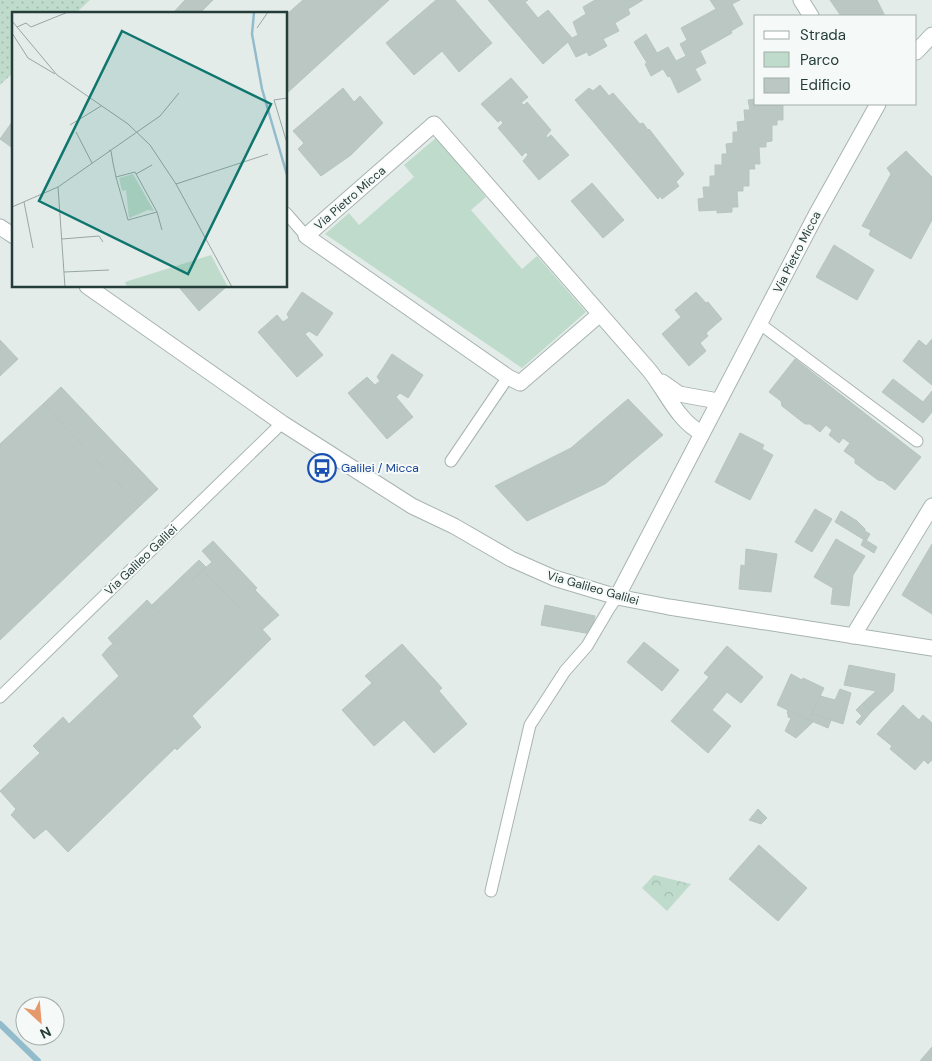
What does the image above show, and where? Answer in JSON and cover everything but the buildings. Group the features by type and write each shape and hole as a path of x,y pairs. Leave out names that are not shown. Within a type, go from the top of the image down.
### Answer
{"street":[{"path":"802,0 810,15"},
{"path":"917,51 932,35"},
{"name":"Via Pietro Micca","path":"617,597 871,108"},
{"name":"Via Pietro Micca","path":"508,377 306,236 434,124 652,374 693,429 702,433"},
{"path":"0,227 12,235"},
{"name":"Via Galileo Galilei","path":"90,288 282,423 412,506 454,526 510,559 554,578 617,597 669,607 932,648"},
{"path":"508,377 520,382 600,314"},
{"name":"Via Pietro Micca","path":"652,374 679,394 718,401"},
{"path":"853,636 932,506"}],"lane":[{"path":"288,215 306,236"},
{"path":"760,324 917,441"},
{"path":"451,461 508,377"},
{"name":"Via Galileo Galilei","path":"0,698 282,423"},
{"path":"491,891 530,725 566,671 587,646 617,597"}],"green space":[{"path":"0,0 90,0 77,12 12,12 12,74 0,85"},
{"path":"436,138 486,197 471,210 522,269 537,256 586,312 522,368 325,234 349,213 359,225 414,177 404,165"},
{"path":"654,875 691,884 667,911 642,888"}],"waterway":[{"path":"0,1024 38,1061"}],"place":[{"name":"Galilei / Micca","path":"322,468"}]}
